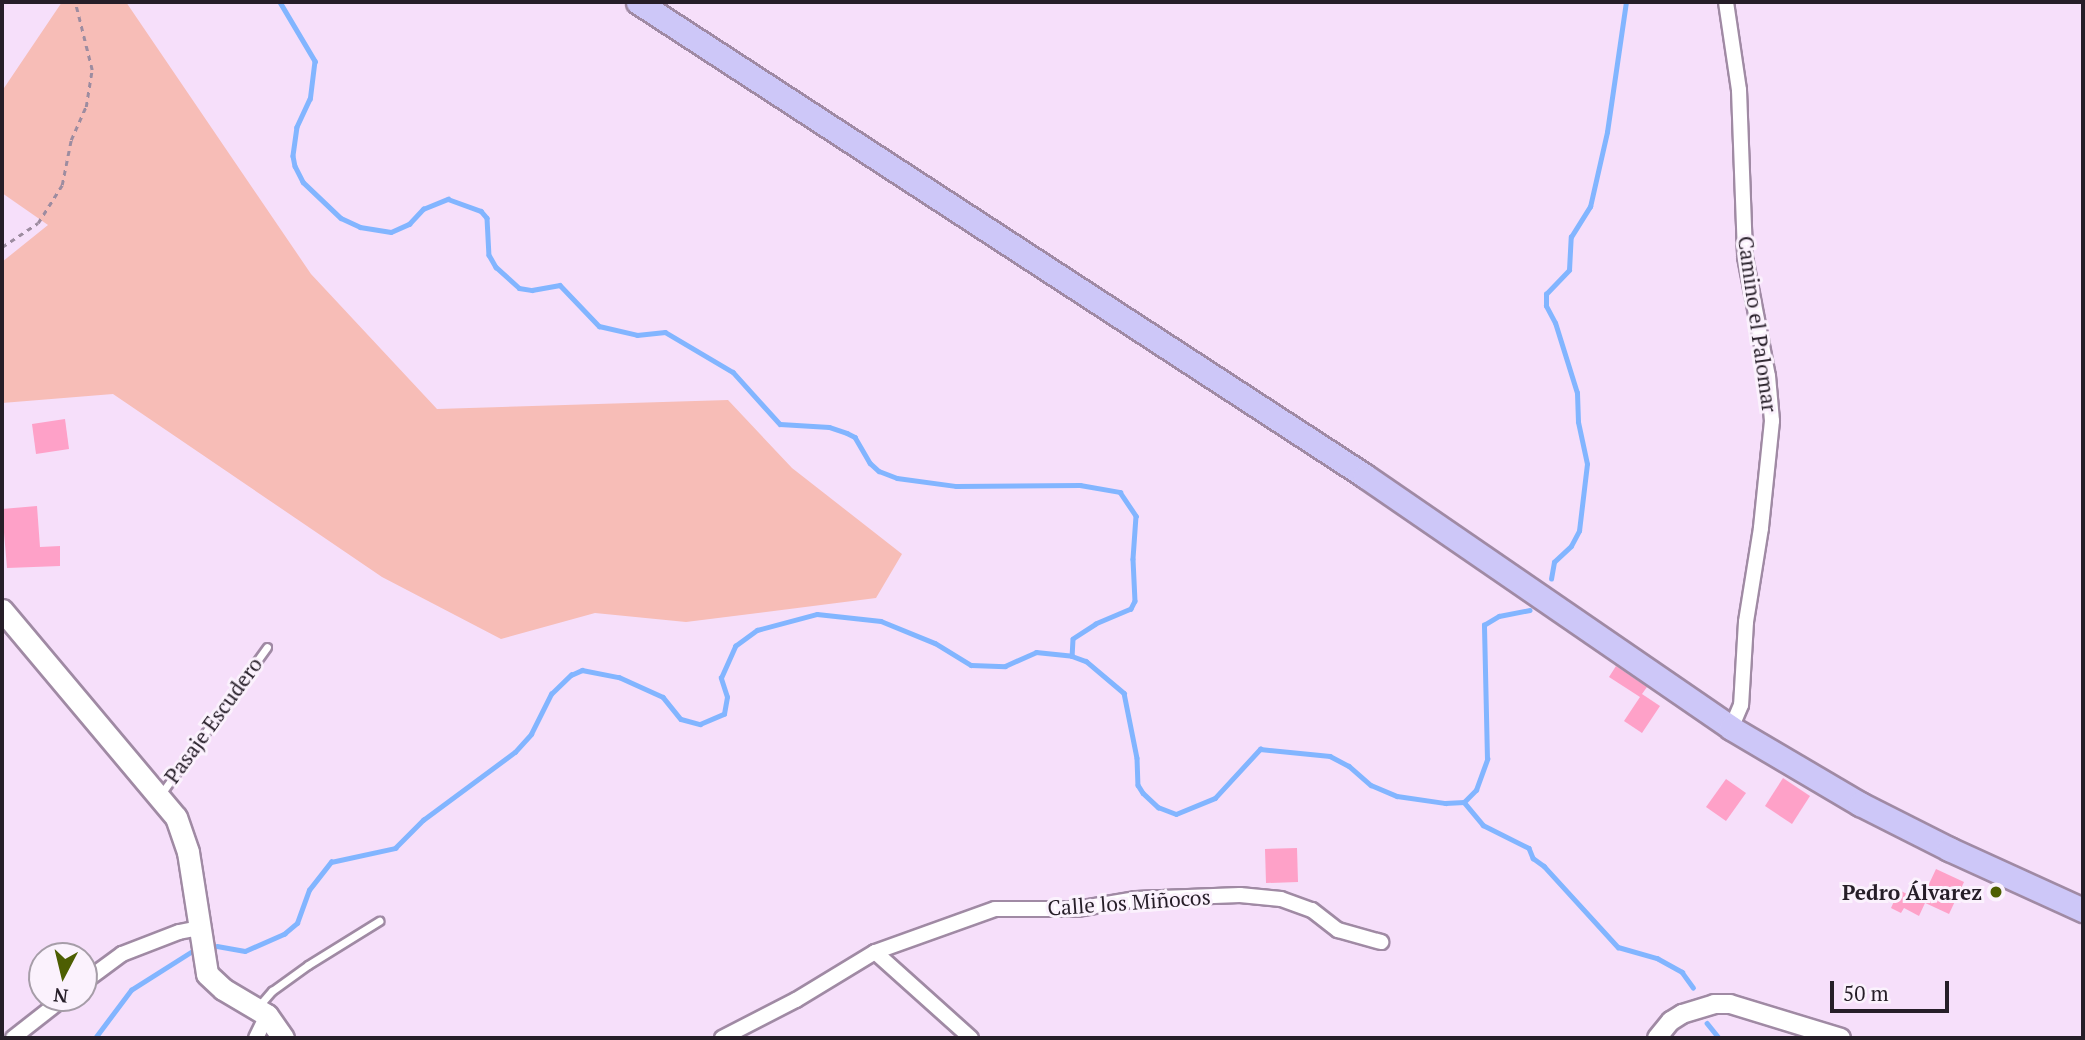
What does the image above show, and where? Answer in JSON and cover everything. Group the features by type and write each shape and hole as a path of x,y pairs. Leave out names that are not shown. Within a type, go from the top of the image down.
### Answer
{"main road":[{"path":"638,2 1365,477 1731,728 1860,804 1949,849 2083,910"},
{"path":"2,610 11,625 160,794 184,832 204,962 212,981 262,1012 283,1038"}],"street":[{"name":"Camino el Palomar","path":"1726,2 1739,90 1745,257 1768,376 1772,421 1761,528 1746,622 1741,705 1731,728"},
{"name":"Calle los Miñocos","path":"722,1038 875,952 995,909 1077,909 1136,899 1227,895 1281,899 1312,910 1338,930 1381,942"},
{"path":"98,972 122,954 179,932 200,928"},
{"path":"875,952 971,1038"},
{"path":"1657,1038 1671,1021 1682,1014 1714,1004 1730,1004 1841,1038"},
{"path":"13,1038 46,1012"},
{"path":"256,1038 262,1012"}],"lane":[{"name":"Pasaje Escudero","path":"160,794 267,647"},
{"path":"262,1012 272,991 379,921"}],"path":[{"path":"2,247 38,223 62,185 71,141 86,107 92,70 75,2"}],"shaded area":[{"path":"62,2 126,2 311,274 437,409 728,400 792,468 902,554 876,598 686,622 595,613 501,639 382,577 113,394 2,403 2,262 48,225 2,193 2,91"}],"building":[{"path":"65,419 69,449 36,454 32,424"},
{"path":"37,506 40,547 60,546 60,566 7,568 2,509"},
{"path":"1616,666 1647,687 1642,694 1660,706 1642,733 1624,721 1640,697 1609,677"},
{"path":"1783,778 1810,796 1792,824 1765,806"},
{"path":"1726,779 1746,793 1726,821 1706,807"},
{"path":"1297,848 1298,882 1266,883 1265,849"},
{"path":"1936,869 1964,882 1949,914 1921,901"},
{"path":"1899,890 1925,903 1919,916 1904,908 1901,913 1891,908"}],"waterway":[{"path":"280,2 315,61 310,99 297,127 293,156 295,166 303,182 341,218 360,227 391,232 409,224 423,209 448,199 481,211 487,218 489,255 496,267 519,288 532,290 560,285 599,326 637,335 665,332 733,372 780,424 829,427 847,433 855,437 870,463 879,471 897,478 956,486 1080,485 1120,492 1136,516 1133,559 1135,601 1131,609 1096,624 1073,639 1072,656"},
{"path":"1551,579 1554,562 1571,546 1579,531 1587,464 1578,422 1577,393 1555,323 1546,306 1546,294 1569,270 1571,237 1590,207 1607,132 1626,2"},
{"path":"1464,802 1476,790 1487,759 1484,625 1499,616 1529,610"},
{"path":"217,946 245,951 284,934 297,923 309,890 331,862 395,848 423,820 515,752 531,734 551,694 571,675 582,670 619,677 663,697 681,719 700,724 724,714 727,697 721,678 735,646 757,630 817,614 881,621 935,643 971,665 1005,666 1036,652 1072,656 1086,661 1124,693 1137,758 1138,785 1158,807 1176,814 1215,798 1260,749 1330,756 1349,766 1371,785 1397,796 1445,803 1464,802 1483,825 1529,848 1533,858 1544,866 1618,947 1657,958 1682,972 1693,987"},
{"path":"95,1038 131,990 194,950"},
{"path":"1707,1023 1719,1038"}],"place":[{"name":"Pedro Álvarez","path":"1996,892"}]}
